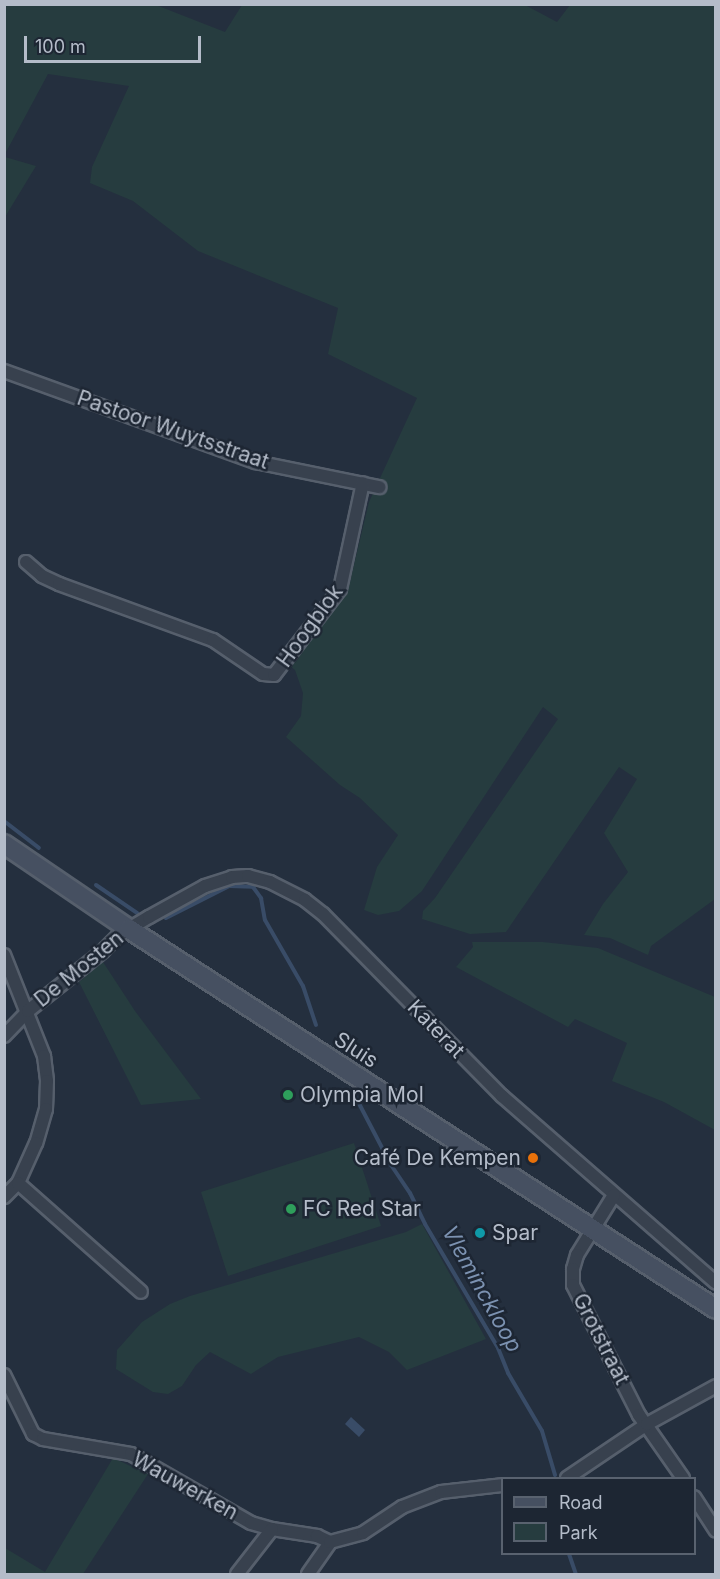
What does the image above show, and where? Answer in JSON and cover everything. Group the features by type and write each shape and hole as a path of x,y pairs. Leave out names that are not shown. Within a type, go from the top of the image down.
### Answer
{"street":[{"name":"Pastoor Wuytsstraat","path":"4,371 256,462 379,487"},
{"name":"Hoogblok","path":"26,562 42,576 59,584 213,640 263,674 274,675 340,589 363,483"},
{"name":"Sluis","path":"4,844 129,929 591,1231 716,1309"},
{"name":"Katerat","path":"129,929 206,886 232,877 248,876 288,890 322,914 502,1096 716,1282"},
{"name":"De Mosten","path":"4,1036 28,1011 129,929"},
{"path":"4,955 44,1056 47,1080 46,1108 36,1143 18,1183 4,1197"},
{"path":"18,1183 141,1292"},
{"name":"Grotstraat","path":"614,1195 577,1255 573,1269 573,1285 629,1395 682,1477"},
{"name":"Wauwerken","path":"4,1375 33,1434 43,1439 131,1454 251,1522 272,1529 317,1536 330,1542"},
{"path":"570,1477 647,1424 716,1386"},
{"path":"308,1575 330,1542 363,1533 402,1507 441,1492 501,1485"},
{"path":"696,1500 716,1531"},
{"path":"237,1575 272,1529"}],"green space":[{"path":"5,5 156,5 225,32 242,5 525,5 557,22 570,5 715,5 715,899 651,946 648,955 610,938 584,935 603,904 628,872 604,833 637,779 619,767 506,932 470,934 422,919 423,911 435,898 558,719 543,707 422,891 399,911 378,915 364,910 377,867 398,835 360,798 340,785 286,737 301,716 303,693 295,670 289,665 348,590 369,502 417,398 328,354 338,308 198,251 133,201 90,183 92,167 129,86 48,74 5,154"},
{"path":"4,157 36,166 5,217"},
{"path":"472,942 543,942 598,948 715,997 715,1130 664,1102 612,1081 627,1043 575,1019 568,1027 456,967 473,947"},
{"path":"103,962 135,1011 201,1099 141,1105 79,982"},
{"name":"FC Red Star","path":"354,1143 381,1226 228,1276 201,1192"},
{"path":"422,1224 486,1339 407,1370 389,1352 359,1337 278,1357 251,1374 210,1352 196,1365 182,1386 168,1394 153,1392 116,1369 117,1350 142,1322 170,1304 190,1296 406,1232"},
{"path":"113,1458 148,1474 83,1574 5,1574 5,1548 45,1572"}],"water":[{"path":"351,1417 365,1430 359,1437 345,1424"}],"waterway":[{"name":"Vleminckloop","path":"4,821 39,848"},
{"name":"Vleminckloop","path":"96,885 137,913"},
{"name":"Vleminckloop","path":"166,918 229,886 253,887 261,898 265,920 303,986 316,1025"},
{"name":"Vleminckloop","path":"353,1092 391,1165 410,1193 425,1224 498,1348 508,1373 542,1431 555,1475"},
{"name":"Vleminckloop","path":"569,1555 576,1574"}],"place":[{"name":"Olympia Mol","path":"288,1095"},
{"name":"Café De Kempen","path":"533,1158"},
{"name":"FC Red Star","path":"291,1209"},
{"name":"Spar","path":"480,1233"}]}
